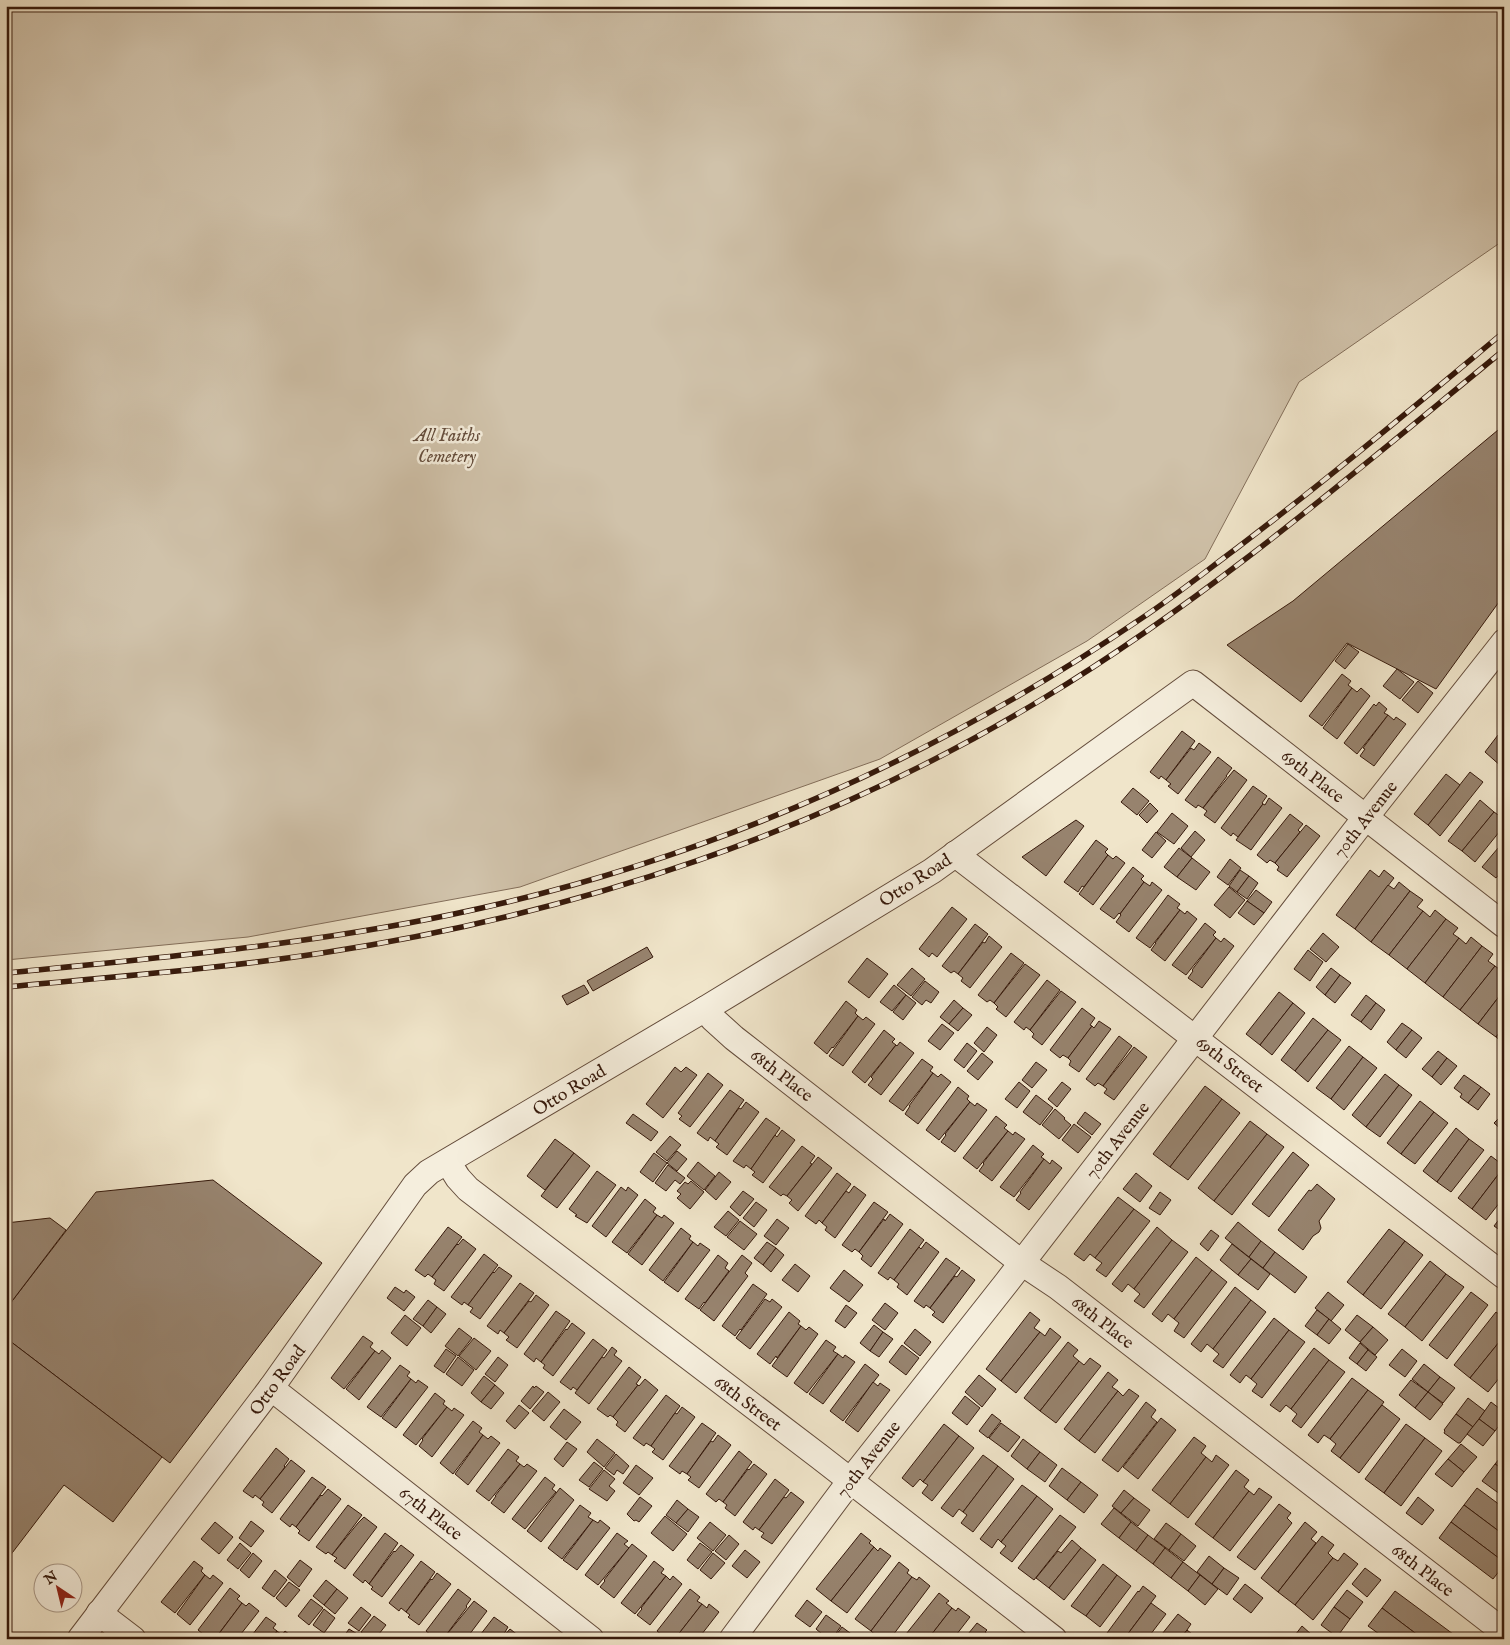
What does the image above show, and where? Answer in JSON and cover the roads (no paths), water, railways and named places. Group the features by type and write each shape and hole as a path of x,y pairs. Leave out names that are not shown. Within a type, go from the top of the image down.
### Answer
{"street":[{"name":"70th Avenue","path":"732,1639 850,1481 1504,642"},
{"name":"69th Place","path":"1193,683 1504,924"},
{"name":"Otto Road","path":"80,1639 272,1388 415,1185 429,1172 705,1010 932,871 1193,683"},
{"name":"69th Street","path":"955,854 1504,1276"},
{"name":"68th Place","path":"705,1010 721,1028 1504,1632"},
{"name":"68th Street","path":"448,1162 458,1178 468,1188 1054,1639"},
{"name":"67th Place","path":"272,1388 591,1639"},
{"path":"99,1612 133,1639"}],"railway":[{"path":"6,973 231,950 399,925 454,914 546,892 637,866 726,835 813,800 898,760 981,717 1063,669 1142,618 1271,522 1372,442 1504,332"},
{"path":"6,987 244,964 322,953 417,936 511,916 604,891 696,861 786,827 874,789 960,746 1044,698 1105,659 1165,619 1280,532 1504,350"}],"park label":[{"name":"All Faiths Cemetery","path":"447,445"}]}
